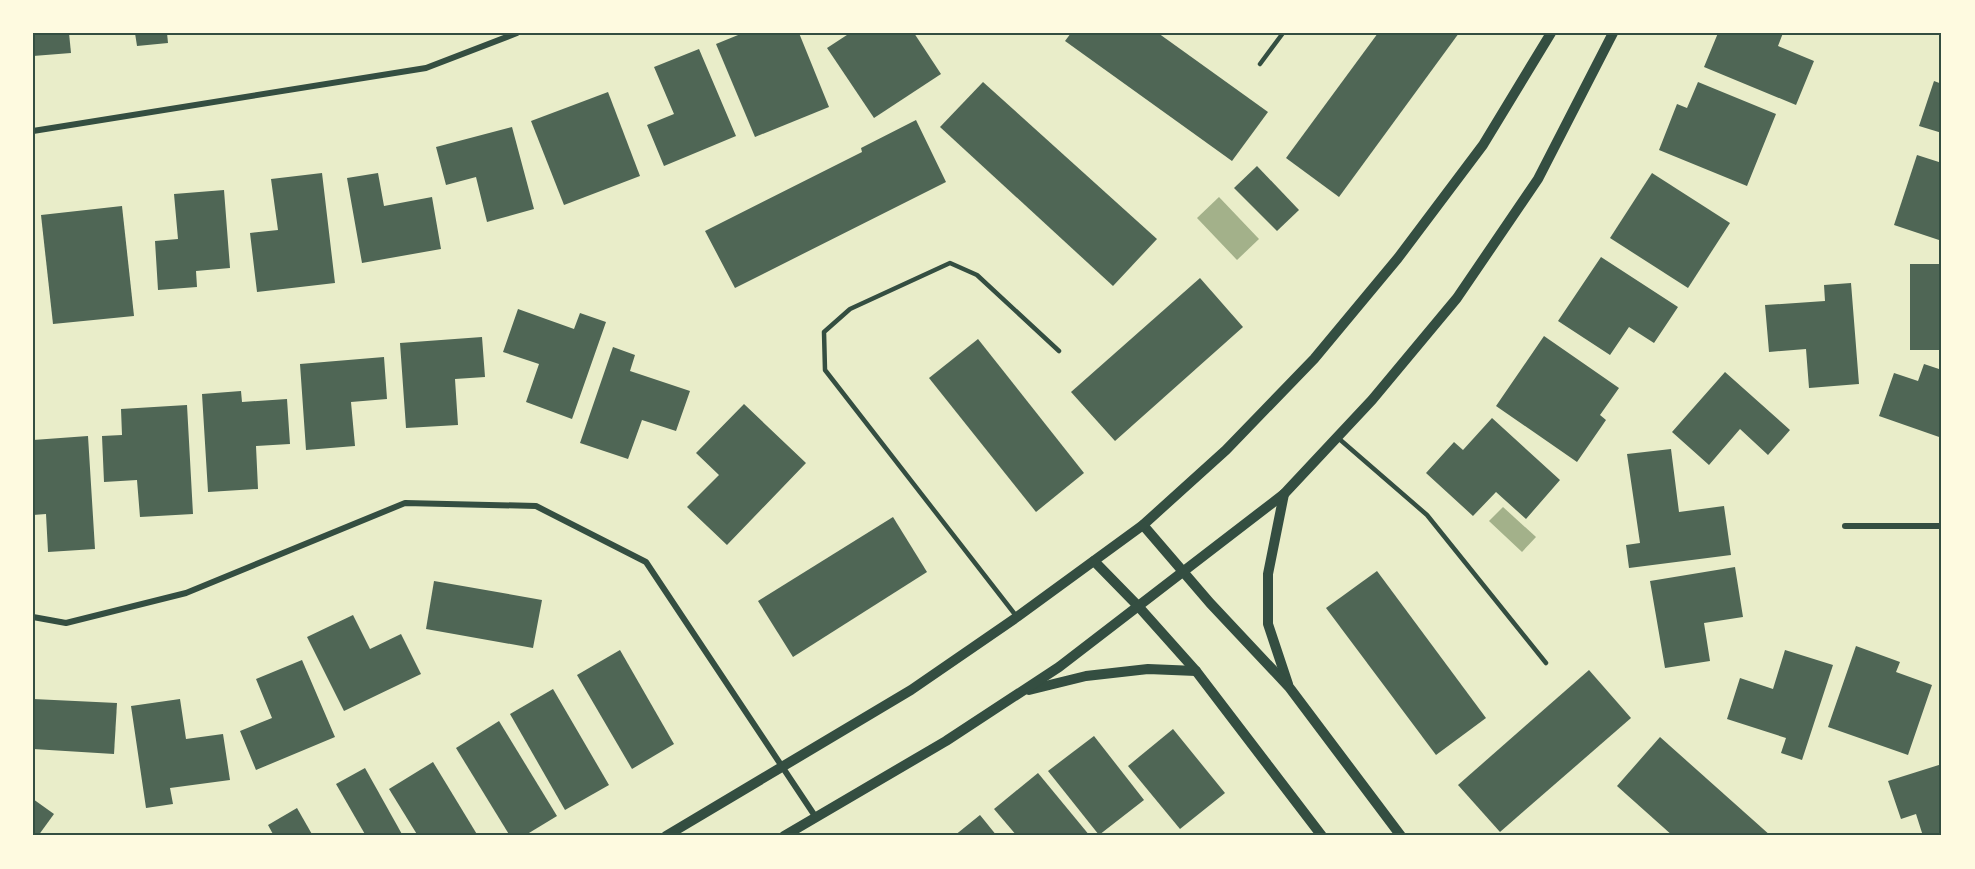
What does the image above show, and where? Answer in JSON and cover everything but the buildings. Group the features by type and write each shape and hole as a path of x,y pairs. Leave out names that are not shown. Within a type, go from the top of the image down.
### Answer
{"street":[{"path":"33,131 426,68 517,33"},
{"path":"666,836 911,690 1017,617 1143,525 1226,450 1314,359 1391,266 1483,145 1551,33"},
{"path":"784,836 945,741 1059,667 1284,494 1372,400 1456,298 1538,179 1613,33"},
{"path":"1284,494 1268,574 1268,624 1289,687"},
{"path":"33,617 66,623 186,593 405,503 536,506 646,562 815,816"},
{"path":"1143,525 1289,687 1401,836"},
{"path":"1845,526 1942,526"},
{"path":"1094,561 1196,671 1322,836"},
{"path":"1020,693 1086,676 1148,669 1196,671"}],"lane":[{"path":"1260,64 1283,33"},
{"path":"1017,617 825,370 824,332 850,309 950,263 977,275 1059,351"},
{"path":"1337,437 1427,515 1546,663"}],"shaded area":[{"path":"1219,197 1259,239 1237,260 1197,218"},
{"path":"1503,507 1536,537 1522,552 1489,521"}]}
